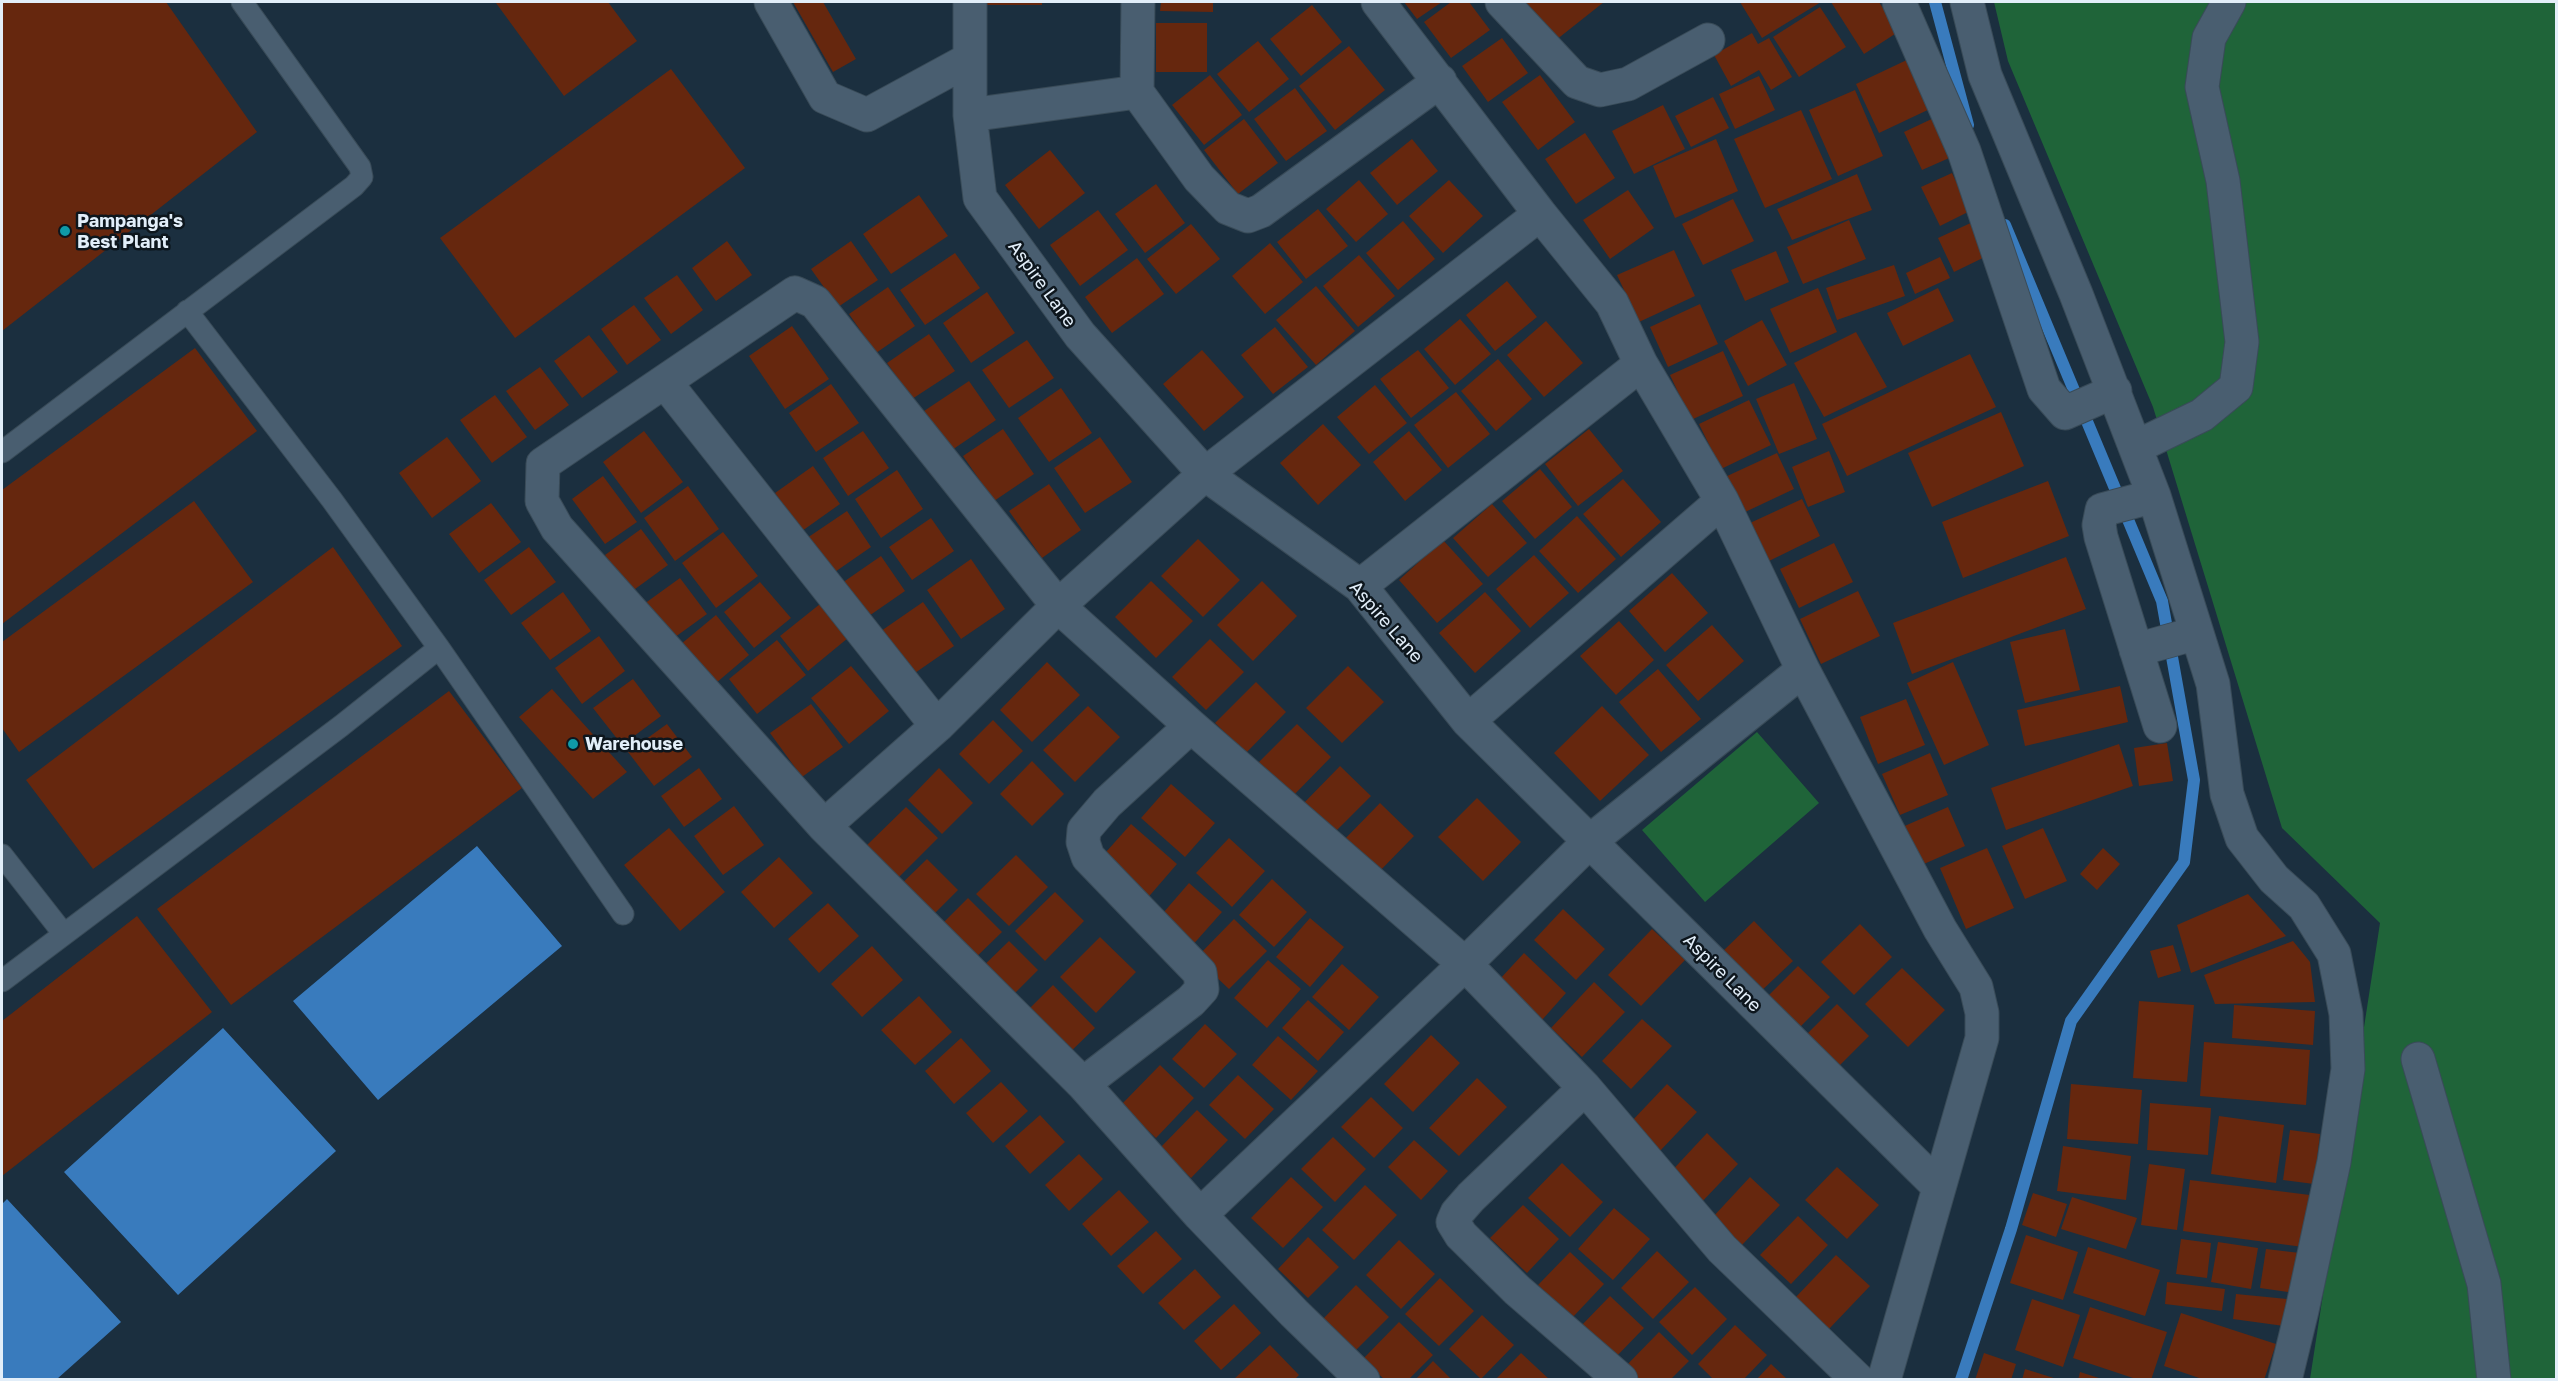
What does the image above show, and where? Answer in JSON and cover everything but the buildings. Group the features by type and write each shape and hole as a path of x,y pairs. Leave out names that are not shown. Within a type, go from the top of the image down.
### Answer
{"street":[{"path":"771,2 825,97 867,114 970,59"},
{"name":"Aspire Lane","path":"970,2 970,115 980,198 1080,335 1205,474 1360,586 1468,721 1938,1186"},
{"path":"1138,2 1137,92 1199,178 1228,207 1248,216 1261,211 1440,81"},
{"path":"1378,2 1540,214 1612,303 1641,364 1722,501 1803,670 1940,929 1976,987 1982,1013 1982,1038 1884,1380"},
{"path":"1502,2 1577,82 1600,90 1628,84 1708,40"},
{"path":"1899,2 1964,151 2044,390 2065,413 2108,395"},
{"path":"1967,2 1985,75 2108,395 2136,447 2149,497 2166,642 2160,726"},
{"path":"2136,447 2202,415 2236,387 2242,342 2223,181 2202,87 2209,38 2229,2"},
{"path":"970,115 1137,92"},
{"path":"824,826 937,726 1058,606 1205,474 1540,214"},
{"path":"1363,1380 1294,1313 1200,1215 1083,1084 824,826 557,528 542,501 543,464 795,293 815,302 1058,606 1191,726 1465,964 1585,1088 1722,1249 1858,1380"},
{"path":"1360,586 1641,364"},
{"path":"665,382 937,726"},
{"path":"2149,497 2102,510 2099,525 2101,537 2166,642 2213,684 2227,794 2242,838 2274,879 2304,906 2316,922 2334,954 2346,1014 2348,1070 2334,1162 2302,1310 2284,1380"},
{"path":"1468,721 1722,501"},
{"path":"1200,1215 1465,964 1589,842 1803,670"},
{"path":"1083,1084 1191,1001 1202,989 1200,973 1088,857 1083,842 1084,830 1107,803 1191,726"},
{"path":"2418,1059 2484,1284 2494,1380"},
{"path":"1585,1088 1471,1197 1453,1222 1461,1235 1517,1290 1621,1380"}],"lane":[{"path":"2,452 354,186 362,177 360,167 242,2"},
{"path":"187,311 332,500 439,648 623,914"},
{"path":"2,981 341,726 439,648"},
{"path":"2,855 63,933"}],"green space":[{"path":"1994,2 2556,2 2556,1379 2310,1379 2380,923 2282,828 2153,407 2008,61"},
{"path":"1757,732 1819,803 1705,902 1642,830"}],"water":[{"path":"477,846 562,946 378,1100 293,1001"},
{"path":"223,1028 336,1151 178,1295 64,1172"},
{"path":"7,1199 121,1322 57,1379 2,1379 2,1204"}],"waterway":[{"path":"1935,2 1968,125"},
{"path":"1961,1380 2011,1229 2071,1021 2184,862 2194,780 2162,601 2005,225"}],"place":[{"name":"Pampanga's Best Plant","path":"65,231"},
{"name":"Warehouse","path":"573,744"}]}
